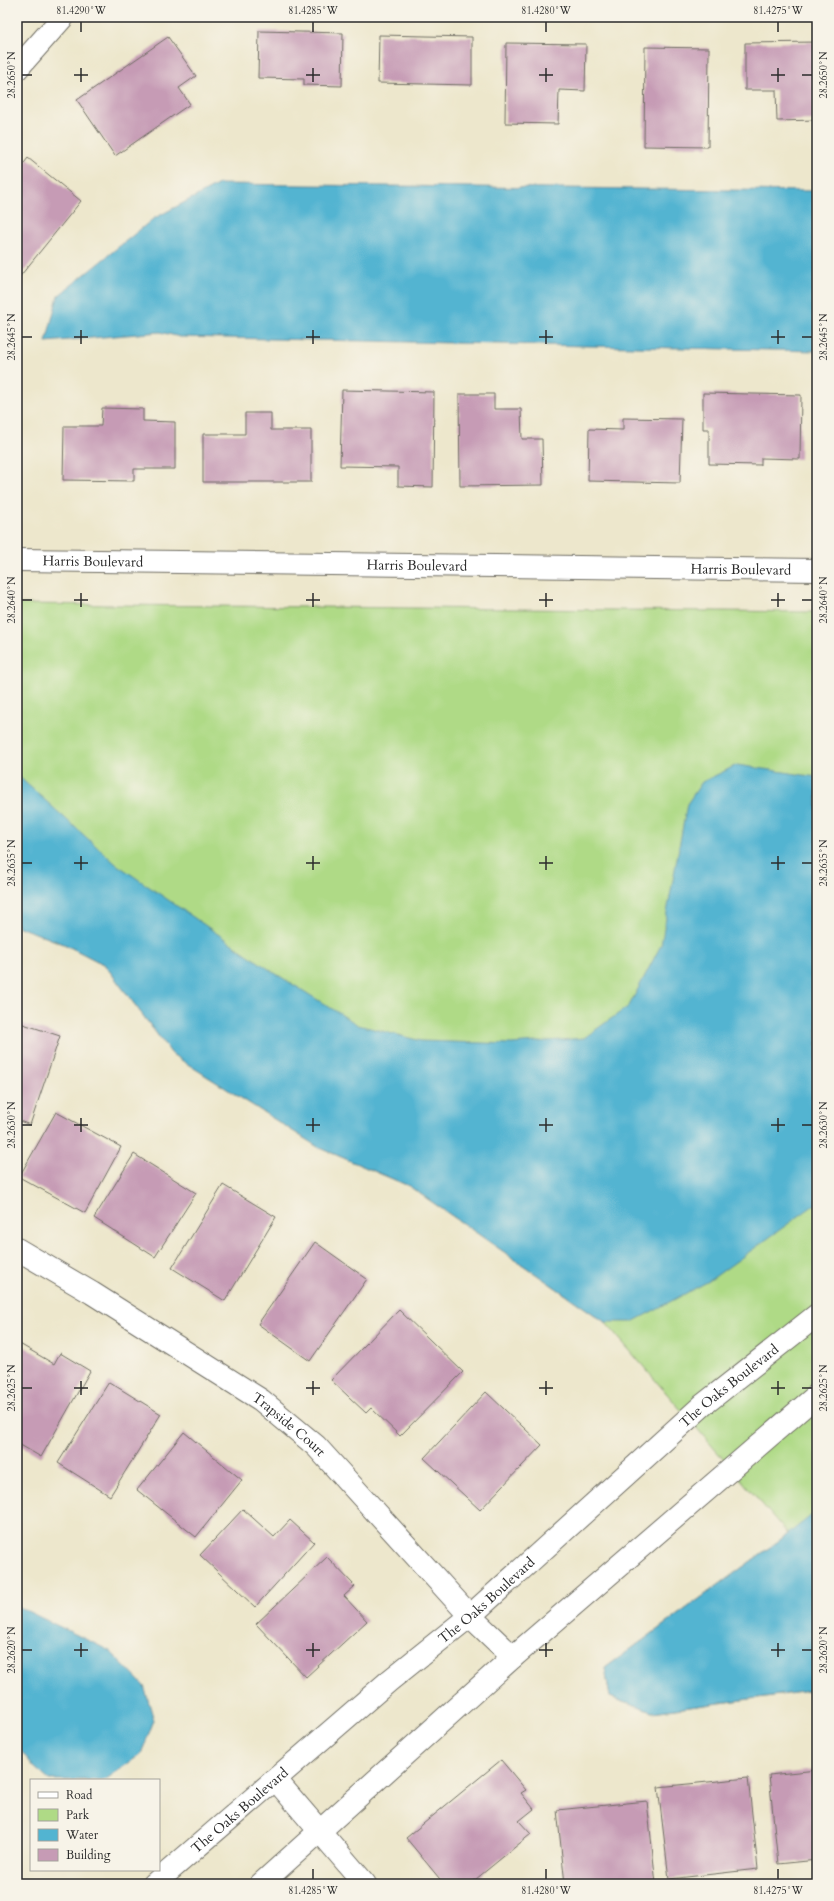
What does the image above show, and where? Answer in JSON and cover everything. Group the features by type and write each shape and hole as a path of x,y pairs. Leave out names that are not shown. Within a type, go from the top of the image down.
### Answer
{"street":[{"path":"17,69 63,17"},
{"name":"Harris Boulevard","path":"17,560 817,570"},
{"name":"Trapside Court","path":"17,1249 92,1293 261,1400 316,1446 470,1616 513,1657"},
{"name":"The Oaks Boulevard","path":"154,1884 389,1681 470,1616 703,1405 817,1315"},
{"path":"261,1884 513,1657 817,1395"},
{"path":"276,1780 364,1884"}],"green space":[{"path":"17,604 817,612 817,1690 652,1712 610,1697 605,1668 788,1534 605,1322 409,1186 318,1147 172,1054 105,965 64,944 17,926"}],"water":[{"path":"219,184 817,191 817,351 180,337 160,332 46,342 58,296 153,219"},
{"path":"737,765 817,777 817,1203 709,1281 632,1322 605,1322 409,1186 318,1147 172,1054 105,965 64,944 17,926 17,775 116,864 273,972 358,1025 421,1041 512,1044 584,1038 629,1006 661,945 687,804 702,782"},
{"path":"817,1511 817,1690 652,1712 610,1697 605,1668 788,1534"},
{"path":"17,1606 110,1651 144,1686 154,1720 141,1754 106,1779 48,1779 34,1767 17,1746"}],"building":[{"path":"259,31 343,33 342,86 304,85 304,79 258,78"},
{"path":"379,35 472,37 472,85 378,83"},
{"path":"168,37 196,76 179,88 190,104 115,156 77,100"},
{"path":"817,42 817,120 777,121 776,90 745,90 745,43"},
{"path":"506,43 586,44 585,91 559,90 558,124 505,123"},
{"path":"645,47 709,48 708,147 644,146"},
{"path":"28,158 81,201 17,280 17,172"},
{"path":"342,390 434,392 433,487 398,486 398,467 340,466"},
{"path":"703,393 801,395 800,459 761,458 761,465 709,464 709,429 703,429"},
{"path":"459,394 494,394 494,409 521,409 522,439 542,439 543,485 460,486"},
{"path":"102,408 143,409 143,421 175,422 175,469 134,469 134,481 63,480 64,426 101,426"},
{"path":"245,413 271,413 271,430 311,430 311,482 203,482 203,434 245,434"},
{"path":"623,418 682,419 680,483 588,481 589,429 623,430"},
{"path":"17,1022 60,1036 30,1125 17,1120"},
{"path":"56,1112 121,1147 85,1213 19,1177"},
{"path":"134,1154 196,1193 155,1257 94,1218"},
{"path":"223,1185 276,1217 225,1301 172,1268"},
{"path":"315,1242 367,1279 310,1361 258,1324"},
{"path":"399,1310 463,1372 400,1436 371,1408 366,1413 331,1380"},
{"path":"18,1343 54,1364 60,1353 90,1371 41,1457 17,1443"},
{"path":"109,1382 161,1414 110,1496 58,1463"},
{"path":"486,1392 542,1445 480,1510 424,1458"},
{"path":"184,1432 242,1480 196,1537 137,1490"},
{"path":"243,1509 274,1537 290,1520 314,1542 255,1607 200,1555"},
{"path":"327,1557 355,1586 344,1596 367,1621 306,1677 256,1624"},
{"path":"501,1760 526,1790 521,1793 534,1809 519,1821 531,1834 470,1884 444,1884 406,1838"},
{"path":"817,1770 817,1860 778,1864 769,1775"},
{"path":"748,1778 758,1869 669,1879 658,1787"},
{"path":"647,1801 656,1884 565,1884 557,1810"}]}
